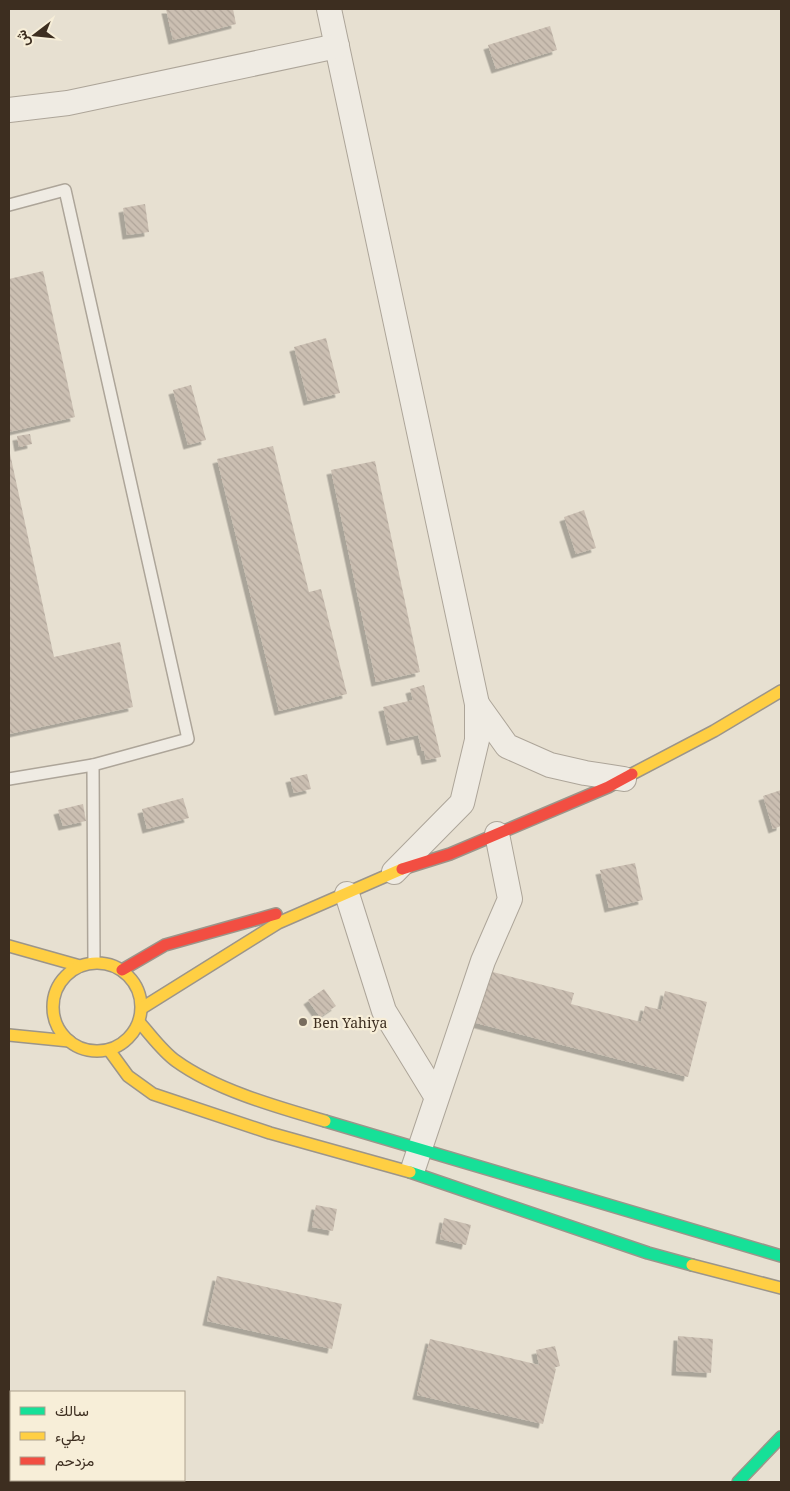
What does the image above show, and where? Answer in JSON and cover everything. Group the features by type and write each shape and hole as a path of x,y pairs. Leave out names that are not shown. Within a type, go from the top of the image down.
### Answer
{"main road":[{"path":"142,1008 278,923 394,872 450,854 624,779 714,731 781,691"},
{"path":"122,970 165,945 347,894"},
{"path":"9,946 80,966"},
{"path":"94,962 109,964 122,970 133,980 140,993 142,1008 139,1022 132,1035 122,1044 109,1050 95,1052 81,1048 69,1041 59,1030 54,1016 53,1000 58,986 67,974 80,966 94,962"},
{"path":"139,1022 174,1060 202,1078 277,1107 781,1256"},
{"path":"9,1035 69,1041"},
{"path":"109,1050 128,1076 153,1094 270,1133 412,1172 648,1253 781,1288"},
{"path":"738,1482 781,1437"}],"street":[{"path":"329,9 477,704 477,740 462,803 394,872"},
{"path":"9,110 68,103 337,46"},
{"path":"477,704 507,746 550,765 624,779"},
{"path":"412,1172 483,961 510,899 497,834"},
{"path":"347,894 384,1011 436,1096"}],"lane":[{"path":"9,204 65,190 188,739 93,765 9,779"},
{"path":"93,765 94,962"}],"building":[{"path":"166,9 233,9 236,24 173,40"},
{"path":"550,26 557,50 496,69 488,45"},
{"path":"145,204 149,232 127,235 123,208"},
{"path":"43,271 75,417 9,432 9,279"},
{"path":"326,338 340,393 308,401 294,347"},
{"path":"191,385 206,440 188,445 173,390"},
{"path":"30,434 32,444 19,447 17,436"},
{"path":"273,446 309,592 321,589 347,694 279,711 217,459"},
{"path":"9,449 54,657 120,642 133,707 9,734"},
{"path":"375,461 420,672 376,682 331,470"},
{"path":"584,510 596,548 576,554 564,517"},
{"path":"424,685 441,757 426,760 418,735 391,741 383,707 413,700 410,689"},
{"path":"307,774 311,789 294,793 290,778"},
{"path":"781,790 781,826 773,829 763,796"},
{"path":"183,798 189,818 147,829 142,809"},
{"path":"83,804 86,821 63,826 58,810"},
{"path":"635,863 643,900 609,908 600,870"},
{"path":"485,970 574,993 571,1004 641,1022 645,1006 661,1010 665,991 707,1002 688,1077 472,1022"},
{"path":"324,989 336,1006 320,1017 308,1000"},
{"path":"316,1205 337,1209 333,1231 312,1227"},
{"path":"444,1218 471,1225 466,1245 440,1239"},
{"path":"217,1276 342,1304 332,1349 207,1321"},
{"path":"678,1336 713,1339 711,1373 676,1371"},
{"path":"430,1339 539,1365 536,1350 555,1346 560,1366 553,1368 556,1369 543,1424 417,1395"}],"traffic: fast":[{"path":"325,1121 781,1256"},
{"path":"410,1172 648,1253 692,1265"},
{"path":"738,1482 781,1437"}],"traffic: slow":[{"path":"632,774 714,731 781,691"},
{"path":"142,1008 278,923 402,869"},
{"path":"9,946 80,966"},
{"path":"97,963 114,966 122,970 134,982 138,990 141,1007 138,1024 134,1032 122,1044 114,1048 97,1051 80,1048 72,1044 60,1032 56,1024 53,1007 56,990 60,982 72,970 80,966 97,963"},
{"path":"139,1022 171,1057 209,1081 248,1097 325,1121"},
{"path":"9,1035 69,1041"},
{"path":"109,1050 128,1076 153,1094 270,1133 410,1172"},
{"path":"692,1265 781,1288"}],"traffic: jam":[{"path":"402,869 450,854 608,787 632,774"},
{"path":"122,970 165,945 276,914"}],"place":[{"name":"Ben Yahiya","path":"303,1022"}]}
